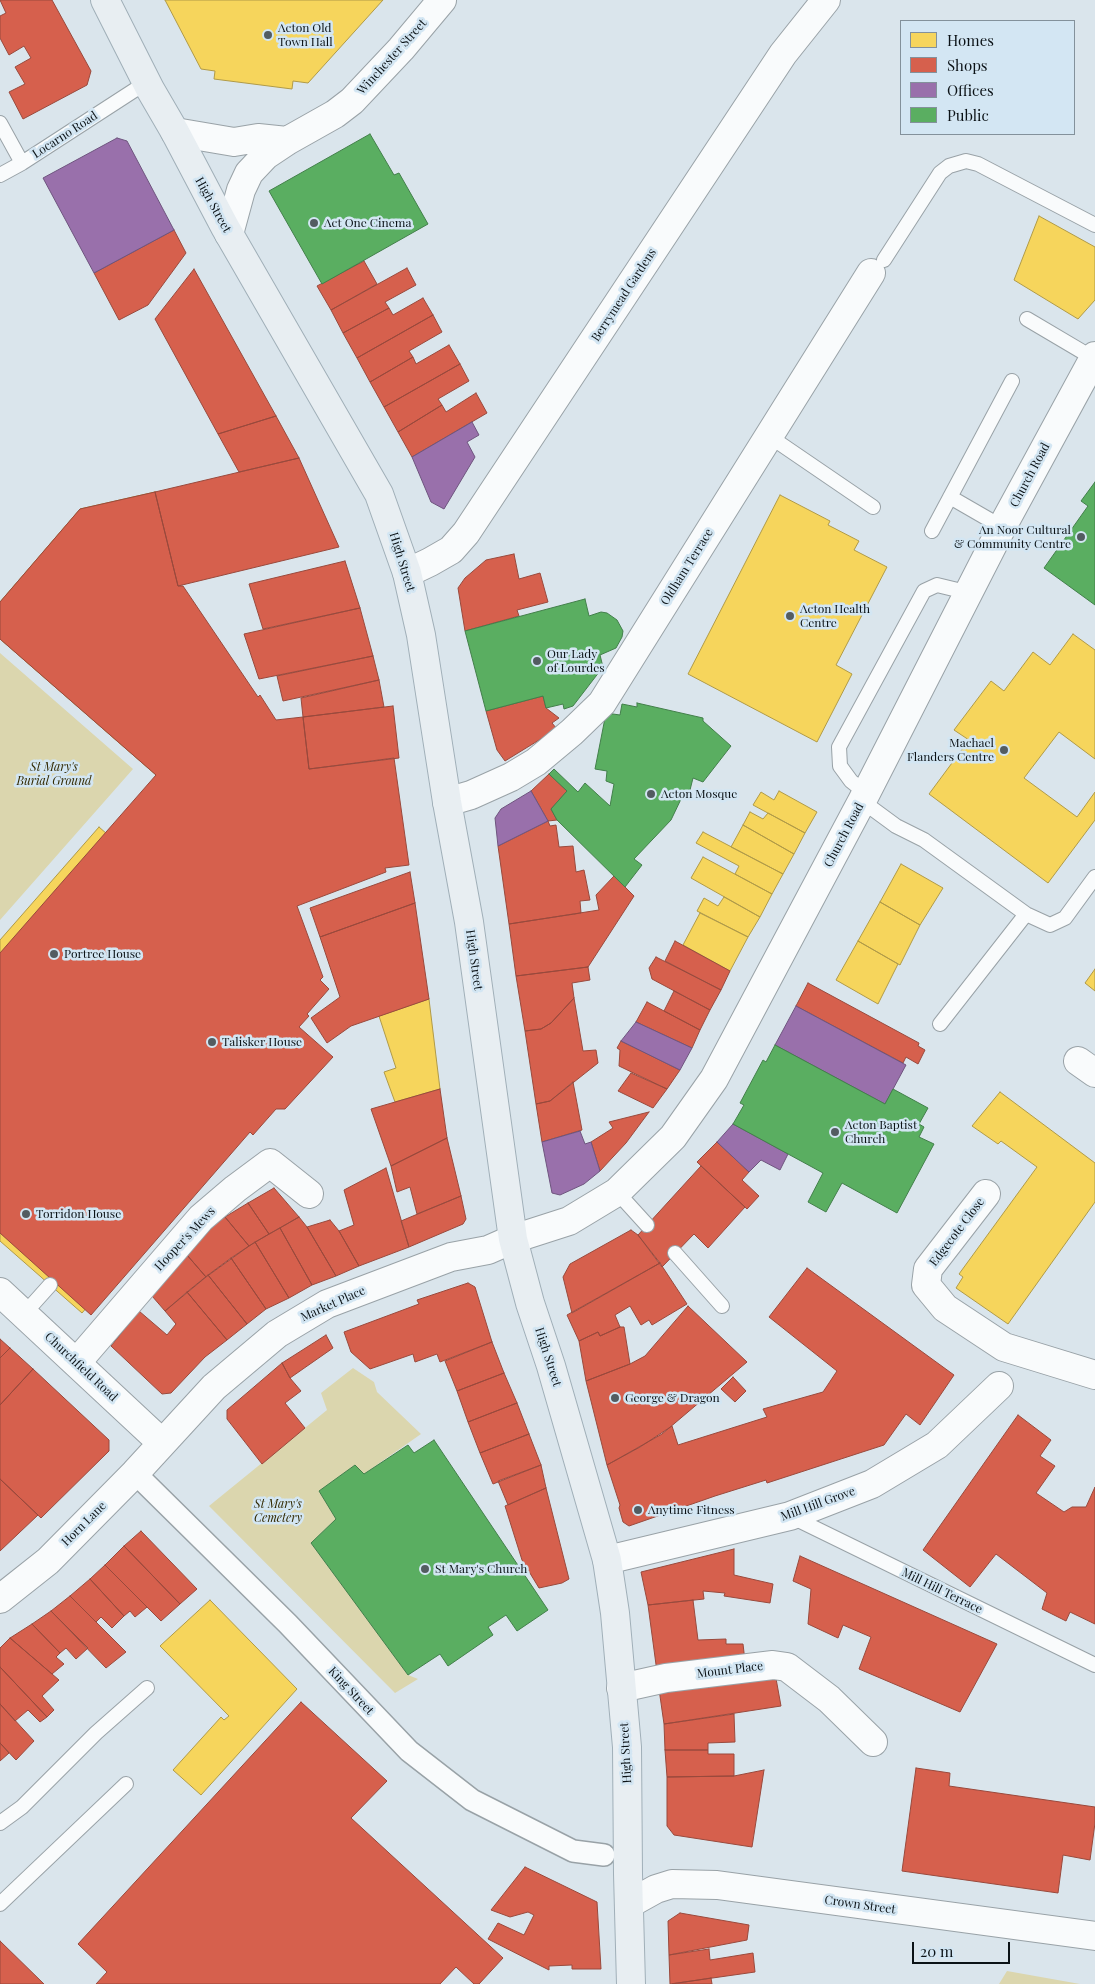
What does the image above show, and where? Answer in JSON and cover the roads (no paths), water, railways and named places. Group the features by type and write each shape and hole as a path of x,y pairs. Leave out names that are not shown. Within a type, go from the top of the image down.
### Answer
{"main road":[{"name":"High Street","path":"105,0 200,183 379,494 407,573 421,635 469,922 513,1239 530,1303 551,1366 607,1560 627,1747 631,1984"}],"street":[{"name":"Winchester Street","path":"229,234 241,190 249,173 266,155 286,140 335,114 363,90 442,0"},
{"name":"Berrymead Gardens","path":"407,573 451,550 466,533 783,54 826,0"},
{"path":"175,132 234,142 258,138 286,140"},
{"name":"Oldham Terrace","path":"448,802 471,795 511,777 527,767 572,732 602,703 877,266"},
{"name":"Church Road","path":"513,1239 569,1221 617,1192 673,1137 714,1079 864,797 1002,527 1094,357"},
{"name":"Hooper's Mews","path":"77,1362 201,1218 270,1163 309,1194"},
{"name":"Edgecote Close","path":"986,1194 928,1269 926,1285 945,1308 1004,1346 1095,1375"},
{"name":"Market Place","path":"162,1443 214,1387 277,1334 296,1321 327,1304 426,1266 451,1257 488,1250 513,1239"},
{"name":"Churchfield Road","path":"0,1292 162,1443"},
{"name":"Mill Hill Grove","path":"607,1560 790,1516 872,1484 937,1444 999,1386"},
{"name":"Horn Lane","path":"0,1599 48,1561 162,1443"},
{"name":"King Street","path":"135,1473 288,1624 409,1751 472,1800 574,1851 604,1855"},
{"name":"Mount Place","path":"621,1688 666,1678 773,1665 787,1667 829,1699 873,1742"},
{"name":"Crown Street","path":"629,1904 656,1889 672,1884 717,1885 1095,1936"}],"lane":[{"name":"Locarno Road","path":"0,123 22,163 146,82"},
{"path":"877,266 940,173 949,166 966,161 978,164 1095,225"},
{"path":"0,175 22,163"},
{"path":"1027,319 1094,357"},
{"path":"932,531 1012,381"},
{"path":"769,436 873,507"},
{"path":"950,497 1002,527"},
{"path":"970,592 937,585 924,591 839,747 840,766 864,797 896,826 924,840 1026,914 1050,925 1065,918 1095,877"},
{"path":"940,1024 1026,914"},
{"path":"617,1192 647,1225"},
{"path":"675,1254 722,1306"},
{"path":"24,1314 50,1285"},
{"name":"Mill Hill Terrace","path":"790,1516 1095,1665"},
{"path":"0,1823 22,1807 96,1733 147,1688"},
{"path":"0,1904 126,1784"}],"place":[{"name":"Acton Old Town Hall","path":"268,35"},
{"name":"Act One Cinema","path":"314,223"},
{"name":"An Noor Cultural & Community Centre","path":"1081,537"},
{"name":"Acton Health Centre","path":"790,616"},
{"name":"Our Lady of Lourdes","path":"537,661"},
{"name":"Machael Flanders Centre","path":"1004,750"},
{"name":"Acton Mosque","path":"651,794"},
{"name":"Portree House","path":"54,954"},
{"name":"Talisker House","path":"212,1042"},
{"name":"Acton Baptist Church","path":"835,1132"},
{"name":"Torridon House","path":"26,1214"},
{"name":"George & Dragon","path":"615,1398"},
{"name":"Anytime Fitness","path":"638,1510"},
{"name":"St Mary's Church","path":"425,1569"}],"park label":[{"name":"St Mary's Burial Ground","path":"54,774"},
{"name":"St Mary's Cemetery","path":"278,1511"}]}
